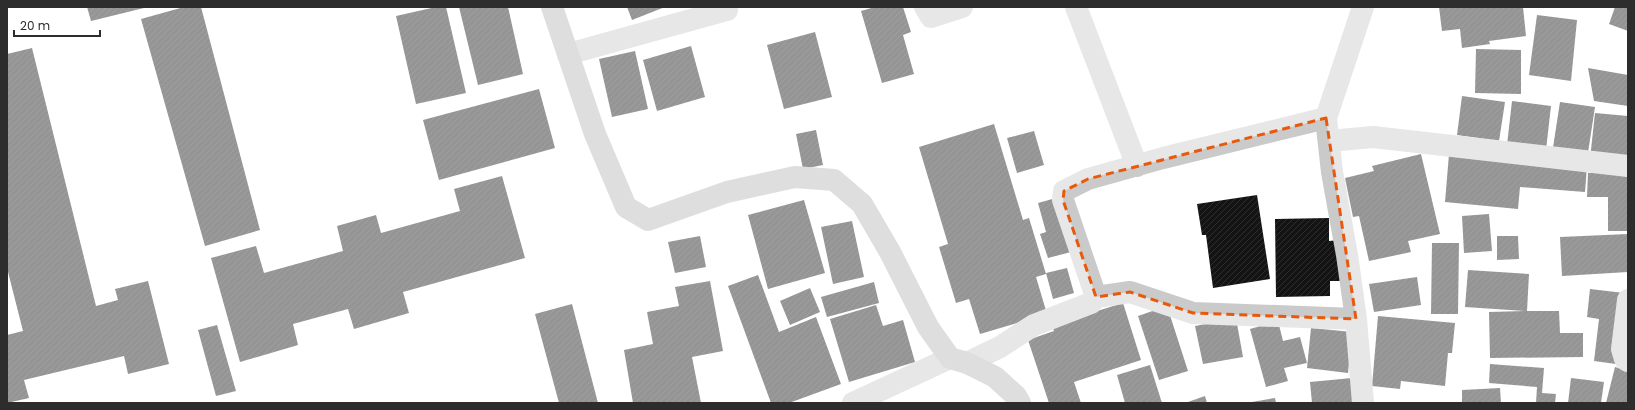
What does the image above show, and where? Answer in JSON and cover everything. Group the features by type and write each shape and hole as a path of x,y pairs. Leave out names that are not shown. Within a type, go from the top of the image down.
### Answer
{"street":[{"path":"552,7 594,134 626,207 648,220 727,192 795,177 834,180 862,204 890,252 928,327 959,361 995,377 1016,396 1020,403"},
{"path":"925,7 931,17 962,7"},
{"path":"1076,7 1137,166"},
{"path":"1363,7 1326,118 1332,172 1347,255 1356,319 1363,403"},
{"path":"568,54 727,10"},
{"path":"1096,297 1063,200 1064,191 1088,179 1326,118"},
{"path":"1329,141 1374,137 1628,166"},
{"path":"853,403 959,361 1000,347 1034,325 1091,303 1096,297 1130,292 1193,313 1356,319"},
{"path":"1628,300 1622,349 1625,359 1628,361"}],"highlighted area":[{"path":"1326,118 1356,319 1193,313 1130,292 1096,297 1063,200 1064,191 1088,179"}],"building":[{"path":"87,7 144,7 144,8 91,21"},
{"path":"184,7 201,7 260,230 205,246 141,19"},
{"path":"436,7 446,7 466,93 416,104 396,16"},
{"path":"459,7 508,7 523,74 478,85"},
{"path":"627,7 665,7 632,20"},
{"path":"875,7 903,7 911,32 903,35 914,74 882,83 861,11"},
{"path":"1439,7 1523,7 1526,36 1489,41 1490,44 1462,48 1460,29 1442,31"},
{"path":"1615,7 1628,7 1628,31 1609,24"},
{"path":"1537,15 1577,20 1571,81 1529,75"},
{"path":"815,32 832,97 784,109 767,45"},
{"path":"691,46 705,97 657,111 643,60"},
{"path":"32,48 96,306 118,300 115,289 148,281 169,364 128,374 124,356 24,380 29,398 7,403 7,335 23,331 7,268 7,54"},
{"path":"1476,49 1521,50 1521,94 1475,93"},
{"path":"635,51 648,109 612,117 599,59"},
{"path":"1588,68 1628,75 1628,106 1594,101"},
{"path":"539,89 555,148 439,180 423,120"},
{"path":"1462,96 1505,102 1499,141 1457,135"},
{"path":"1512,101 1551,106 1546,150 1507,145"},
{"path":"1560,102 1595,107 1587,159 1552,154"},
{"path":"1595,113 1628,116 1628,163 1590,159"},
{"path":"994,124 1023,220 1029,218 1046,274 1036,277 1047,314 980,334 969,299 956,303 939,247 948,244 919,147"},
{"path":"816,130 823,165 803,169 796,134"},
{"path":"1034,131 1044,165 1017,173 1007,138"},
{"path":"1421,154 1440,234 1408,241 1411,252 1369,261 1359,216 1353,217 1345,178 1374,171 1372,166"},
{"path":"1449,154 1587,166 1585,192 1520,187 1518,209 1445,202"},
{"path":"1588,173 1628,173 1628,231 1608,231 1608,197 1587,197"},
{"path":"502,176 525,258 403,292 409,313 354,329 348,309 293,324 298,345 240,362 211,258 256,246 264,273 343,251 337,226 376,215 381,233 460,211 454,189"},
{"path":"1257,195 1270,279 1213,288 1206,235 1202,235 1197,204"},
{"path":"1056,198 1071,252 1048,258 1040,234 1046,232 1038,203"},
{"path":"804,200 825,273 768,289 748,215"},
{"path":"1489,214 1492,251 1464,253 1462,216"},
{"path":"1329,218 1329,241 1339,240 1340,281 1330,281 1330,296 1276,297 1275,219"},
{"path":"852,221 864,277 833,284 821,227"},
{"path":"1628,234 1628,272 1562,276 1560,237"},
{"path":"700,236 706,267 675,273 668,242"},
{"path":"1497,236 1518,236 1519,259 1497,260"},
{"path":"1432,243 1459,243 1458,314 1431,314"},
{"path":"1067,268 1074,293 1053,299 1046,273"},
{"path":"1468,270 1529,274 1527,311 1559,311 1560,333 1583,333 1583,357 1490,358 1489,312 1525,311 1465,307"},
{"path":"758,275 779,332 816,317 841,384 789,403 771,403 728,286"},
{"path":"1417,277 1421,305 1374,312 1369,284"},
{"path":"710,281 723,351 692,357 701,403 633,403 624,350 653,344 647,312 679,306 675,287"},
{"path":"874,282 879,303 827,317 821,297"},
{"path":"810,288 820,312 790,325 780,301"},
{"path":"1590,289 1624,293 1616,364 1594,361 1599,319 1587,317"},
{"path":"1123,303 1141,360 1074,382 1081,403 1049,403 1028,340 1054,331 1052,325"},
{"path":"572,304 598,403 559,403 535,314"},
{"path":"876,305 883,326 903,320 915,362 849,382 830,319"},
{"path":"1167,306 1188,371 1159,380 1138,316"},
{"path":"1378,316 1455,323 1452,353 1448,353 1445,386 1401,381 1400,389 1372,386"},
{"path":"1236,318 1243,357 1203,364 1195,326"},
{"path":"1278,321 1283,341 1300,337 1307,363 1284,368 1288,381 1266,387 1250,329"},
{"path":"217,325 236,391 216,396 198,330"},
{"path":"1311,328 1352,332 1348,373 1307,368"},
{"path":"1490,364 1544,368 1542,393 1556,394 1555,403 1536,403 1537,387 1489,383"},
{"path":"1150,365 1162,403 1125,403 1117,375"},
{"path":"1615,367 1628,371 1628,403 1606,403"},
{"path":"1352,378 1354,403 1312,403 1310,382"},
{"path":"1571,378 1604,382 1601,403 1568,403"},
{"path":"1500,388 1501,403 1462,403 1462,390"},
{"path":"1205,396 1207,403 1185,403"},
{"path":"1275,398 1276,403 1252,403 1252,402"}]}
